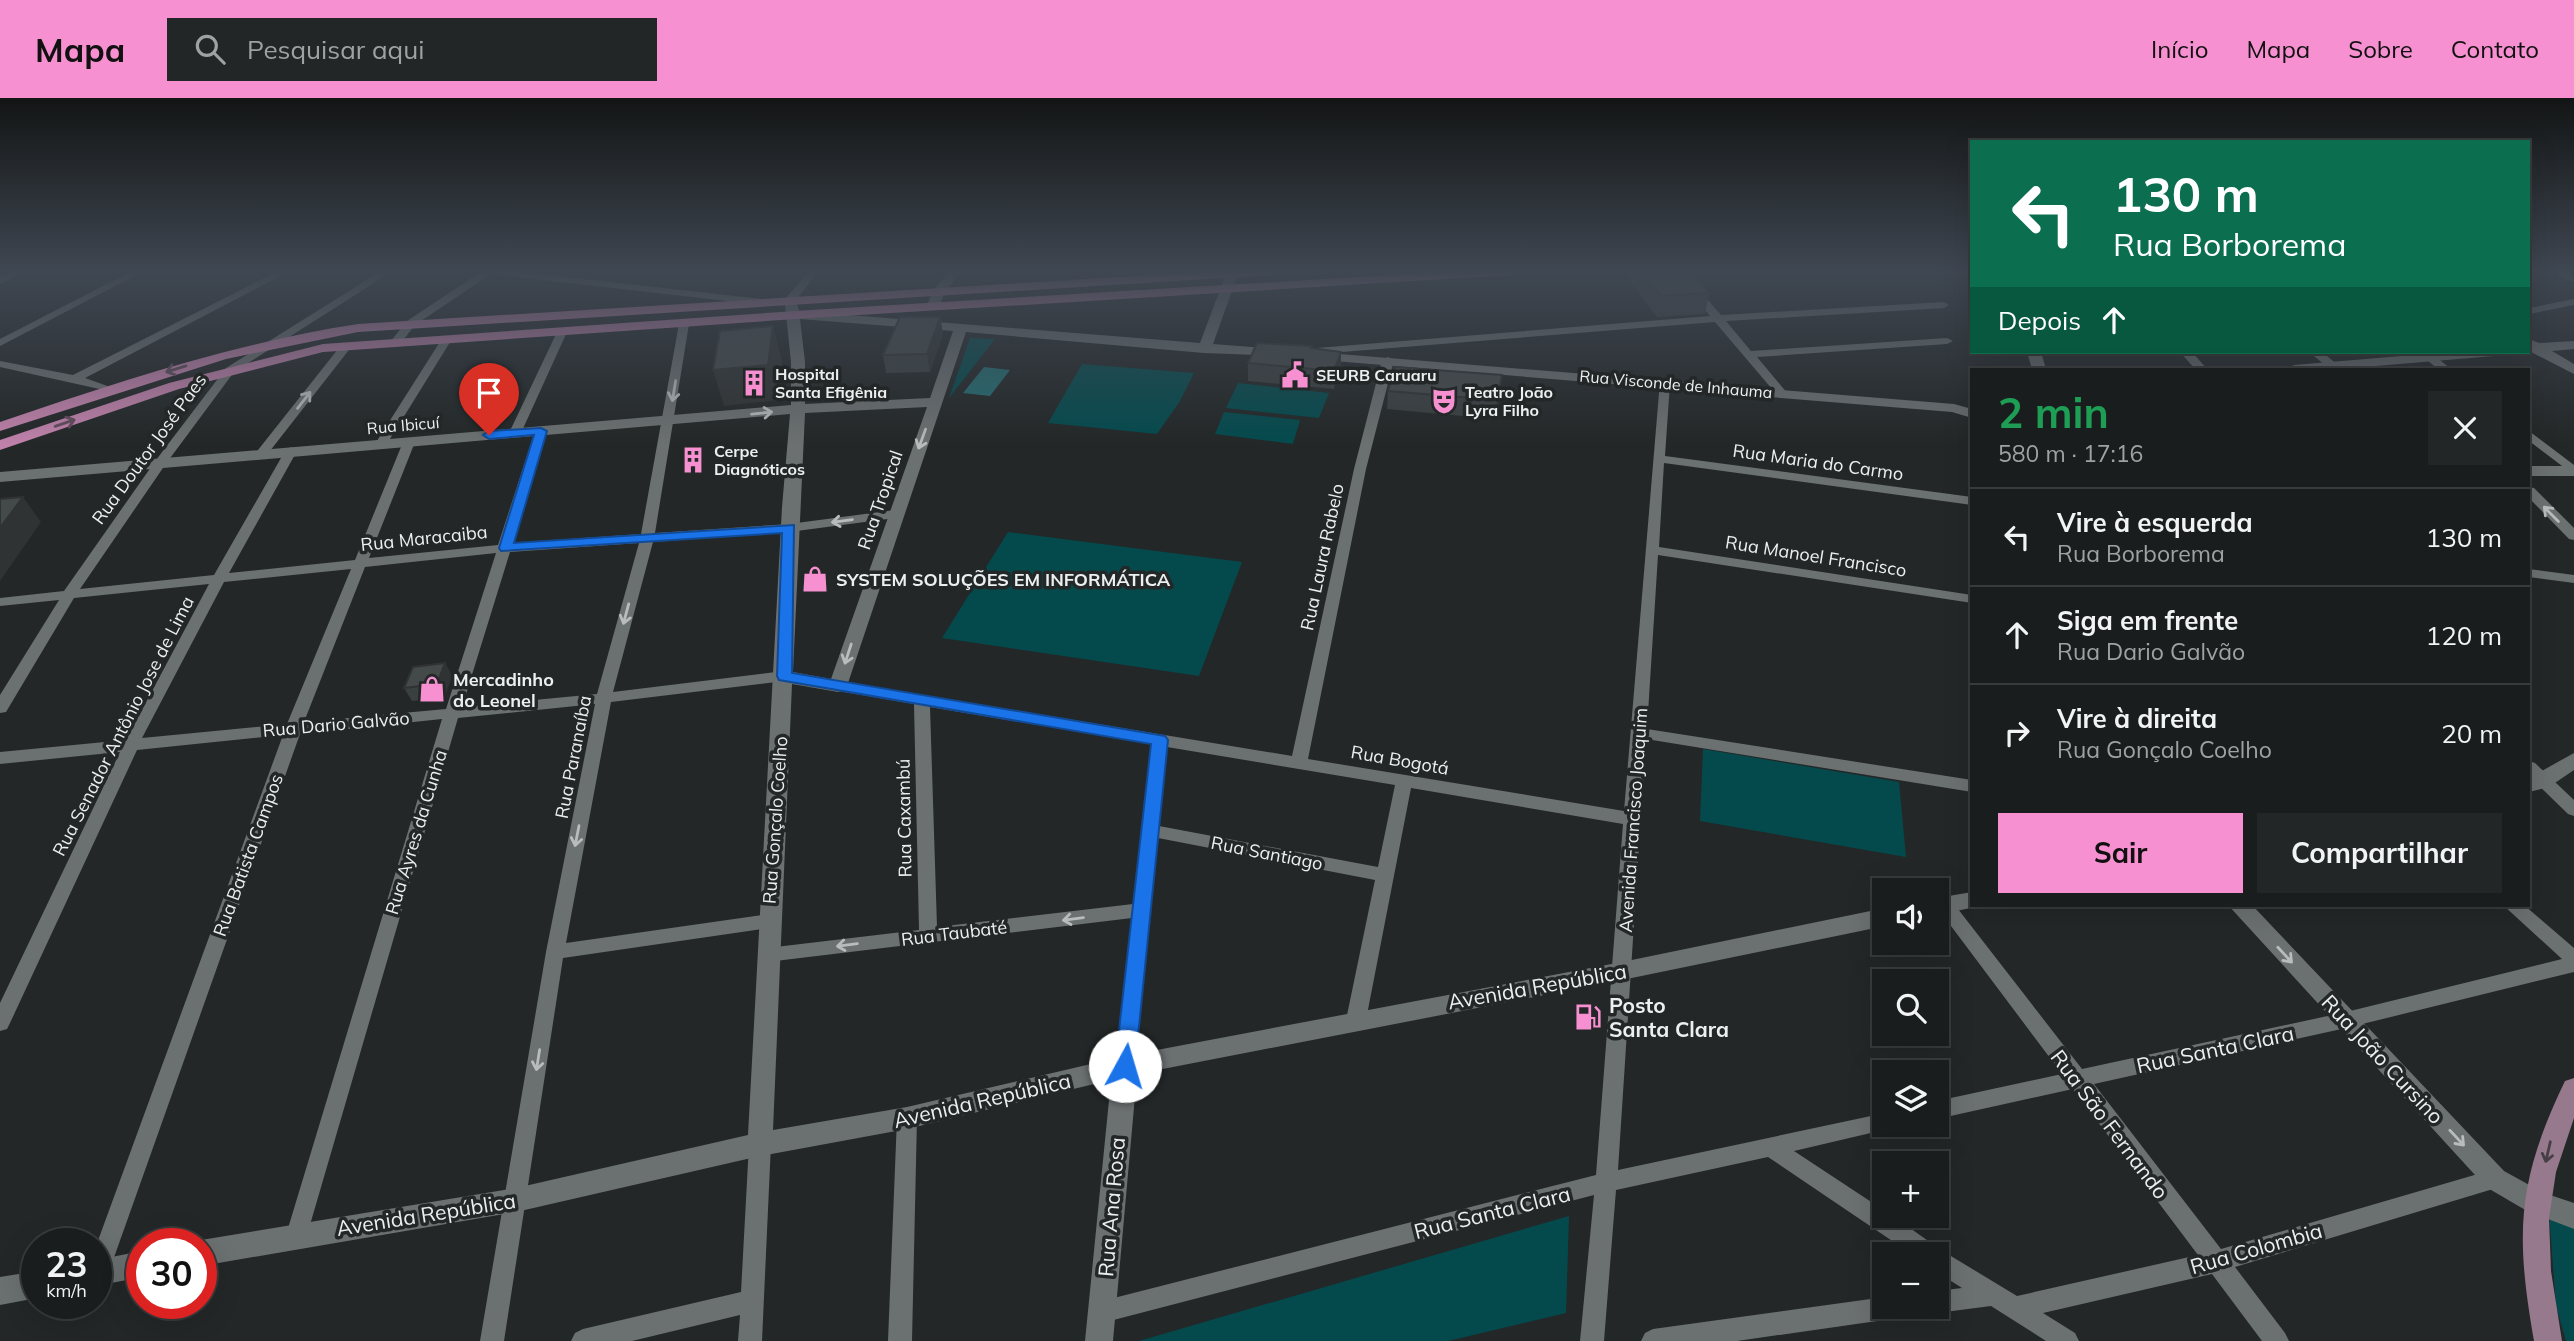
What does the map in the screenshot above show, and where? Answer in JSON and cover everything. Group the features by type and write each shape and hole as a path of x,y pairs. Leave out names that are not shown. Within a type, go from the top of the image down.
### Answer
{"main road":[{"path":"0,427 109,390 273,342 360,329"},
{"path":"0,445 174,386 285,356 345,346 608,329"},
{"path":"2548,1341 2537,1283 2536,1202 2552,1139 2574,1088"}],"street":[{"path":"0,343 27,329"},
{"path":"75,379 172,329"},
{"name":"Rua Doutor José Paes","path":"0,708 70,593 160,463 230,370 294,329"},
{"path":"396,342 406,329"},
{"name":"Rua Paranaíba","path":"492,1341 555,952 604,698 647,538 683,329"},
{"name":"Rua Gonçalo Coelho","path":"750,1341 789,528 799,409 793,329"},
{"name":"Rua Tropical","path":"838,686 961,329"},
{"name":"Rua Visconde de Inhauma","path":"973,329 1664,383 1954,408 1970,413"},
{"path":"1204,349 1211,329"},
{"path":"1287,354 1588,329"},
{"path":"1729,329 1782,394"},
{"path":"515,433 562,332"},
{"path":"381,444 447,339"},
{"path":"1749,354 1947,341"},
{"path":"2531,347 2574,345"},
{"path":"262,453 345,346"},
{"path":"2531,347 2574,370"},
{"path":"2188,354 2200,368"},
{"path":"2318,354 2335,368 2449,354"},
{"path":"2427,355 2444,368"},
{"name":"Rua Laura Rabelo","path":"1299,763 1360,469 1388,360"},
{"path":"0,364 75,379 109,390"},
{"name":"Avenida Francisco Joaquim","path":"1592,1341 1640,733 1664,383"},
{"name":"Rua Ibicuí","path":"0,477 799,409 935,402"},
{"path":"1954,408 1970,402"},
{"name":"Rua Ayres da Cunha","path":"296,1235 452,713 541,431"},
{"path":"2530,436 2574,471"},
{"name":"Rua Batista Campos","path":"112,1231 294,727 410,442"},
{"name":"Rua Senador Antônio Jose de Lima","path":"0,1023 132,743 218,580 291,451"},
{"name":"Rua Maria do Carmo","path":"1660,459 1970,500"},
{"path":"2530,471 2574,471"},
{"path":"2530,492 2574,536"},
{"name":"Rua Maracaiba","path":"0,602 506,548 789,528 895,514"},
{"name":"Rua Manoel Francisco","path":"1653,550 1970,599"},
{"path":"2530,573 2574,579"},
{"name":"Rua Dario Galvão","path":"0,758 604,698 784,676 838,686"},
{"name":"Rua Bogotá","path":"838,686 1633,819"},
{"name":"Rua Caxambú","path":"922,700 928,936"},
{"path":"1640,733 1970,786"},
{"name":"Rua Ana Rosa","path":"1099,1341 1160,740"},
{"path":"2574,760 2533,778 2574,810"},
{"path":"1356,1020 1404,781"},
{"name":"Rua Santiago","path":"1150,830 1383,875"},
{"path":"1949,904 1970,900"},
{"name":"Rua João Cursino","path":"2241,907 2495,1179 2536,1202 2574,1216"},
{"path":"2514,907 2574,962"},
{"name":"Rua Taubaté","path":"767,955 1141,910"},
{"name":"Rua São Fernando","path":"1949,916 2277,1341"},
{"name":"Avenida República","path":"217,1250 516,1200 760,1144 907,1118 1125,1066 1622,971 1872,920"},
{"path":"555,952 769,921"},
{"name":"Rua Santa Clara","path":"1949,1107 2346,1020 2574,962"},
{"path":"900,1341 907,1118"},
{"name":"Rua Santa Clara","path":"1102,1312 1606,1182 1872,1125"},
{"path":"1771,1147 1912,1242"},
{"name":"Rua Colombia","path":"2014,1308 2214,1262 2495,1179"},
{"path":"1949,1267 2067,1341"},
{"path":"0,1291 21,1287"},
{"path":"1949,1300 1991,1294"},
{"path":"583,1341 751,1301"},
{"path":"1653,1341 1872,1311"}],"shaded area":[{"path":"970,338 995,339 949,398"},
{"path":"1082,364 1194,373 1180,401 1157,434 1048,423"},
{"path":"984,367 1010,370 990,396 963,393"},
{"path":"1238,383 1329,393 1319,418 1226,408"},
{"path":"1224,412 1300,420 1293,444 1215,434"},
{"path":"1008,532 1242,562 1199,676 942,638"},
{"path":"1703,749 1899,782 1906,857 1700,821"},
{"path":"2549,1213 2574,1223 2574,1341 2566,1341 2556,1306"},
{"path":"1569,1216 1566,1313 1448,1341 1139,1341"}],"building":[{"path":"773,329 768,365 713,370 720,331"},
{"path":"895,329 936,329 927,354 883,355"},
{"path":"1257,343 1312,346 1311,348 1341,352 1334,371 1248,363"},
{"path":"1395,367 1502,375 1497,400 1388,391"},
{"path":"23,497 0,528 0,499"},
{"path":"445,663 437,684 404,688 413,667"}],"place":[{"name":"SEURB Caruaru","path":"1295,375"},
{"name":"Hospital Santa Efigênia","path":"754,383"},
{"name":"Teatro João Lyra Filho","path":"1444,401"},
{"name":"Cerpe Diagnóticos","path":"693,460"},
{"name":"SYSTEM SOLUÇÕES EM INFORMÁTICA","path":"815,579"},
{"name":"Mercadinho do Leonel","path":"432,689"},
{"name":"Posto Santa Clara","path":"1588,1017"}],"route":[{"path":"489,435 541,431 506,548 789,528 784,676 1160,740 1125,1066"}]}
